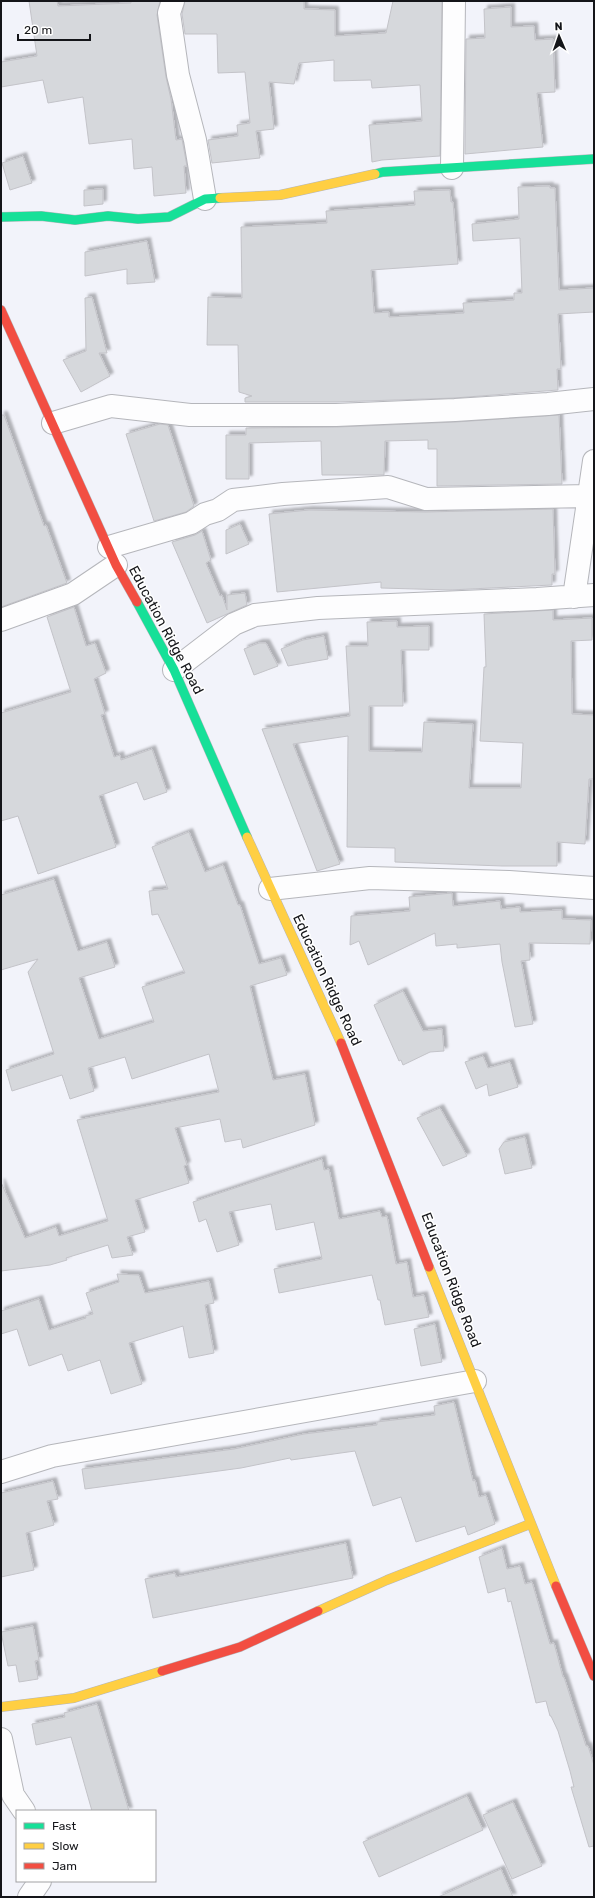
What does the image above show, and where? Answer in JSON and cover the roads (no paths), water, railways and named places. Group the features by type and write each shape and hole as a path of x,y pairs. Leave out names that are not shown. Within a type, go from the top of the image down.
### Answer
{"main road":[{"path":"1,217 41,216 76,220 108,216 138,219 169,217 205,199 280,195 339,184 383,172 594,160"},
{"name":"Education Ridge Road","path":"1,310 113,556 174,670 270,889 339,1038 530,1524 594,1676"},
{"path":"1,1707 74,1698 240,1647 387,1580 530,1524"}],"street":[{"path":"173,1 169,13 178,75 195,140 205,199"},
{"path":"452,168 454,1"},
{"path":"53,423 111,406 190,414 336,415 455,410 548,404 594,399"},
{"path":"174,670 234,624 255,615 318,608 584,596 589,496 594,461"},
{"path":"1,620 73,594 113,556 191,523 205,514 218,510 233,500 283,494 388,487 426,499 589,496"},
{"path":"270,889 370,878 509,882 594,888"},
{"path":"1,1472 52,1456 475,1381"},
{"path":"1,1739 13,1795 23,1810"},
{"path":"29,1897 39,1882"}]}
